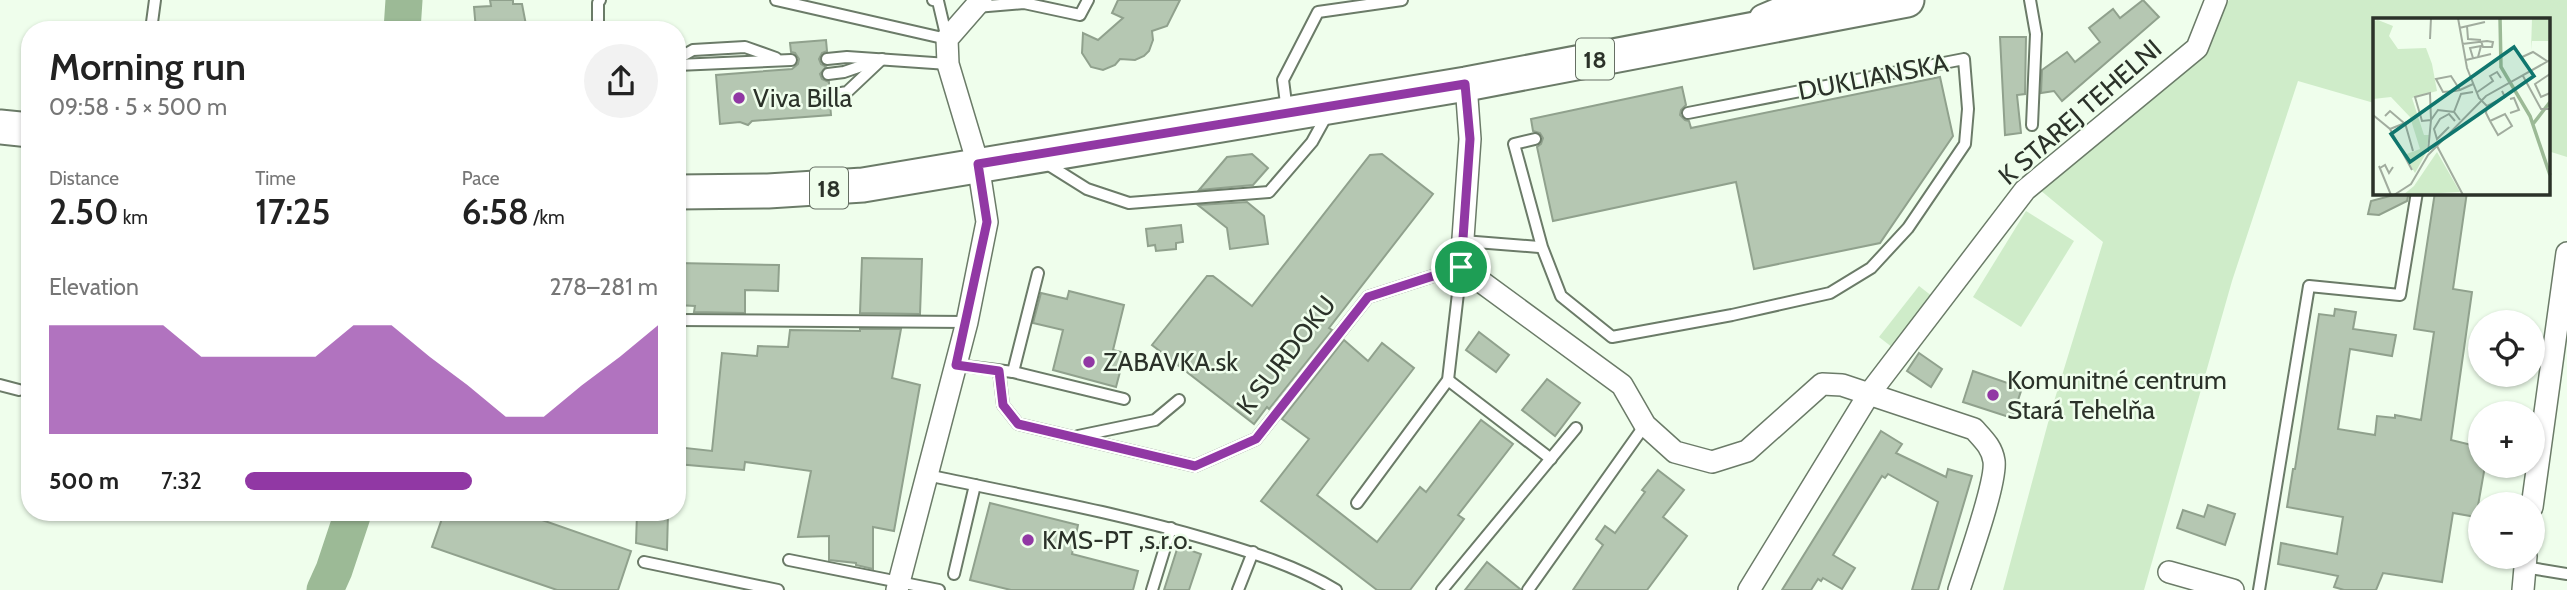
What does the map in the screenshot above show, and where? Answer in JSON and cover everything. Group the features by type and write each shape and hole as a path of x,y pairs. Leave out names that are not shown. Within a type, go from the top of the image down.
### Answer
{"main road":[{"name":"18","path":"686,192 837,187 1465,84 1907,0"},
{"path":"0,127 21,130"}],"street":[{"path":"1724,34 1807,0"},
{"name":"K STAREJ TEHELNI","path":"1749,590 1869,394 2025,191 2197,48 2216,0"},
{"path":"898,585 967,322 987,222 978,164 948,64 947,39 979,4"},
{"path":"1465,84 1470,139 1461,267 1622,385 1645,425 1675,452 1712,462 1746,451 1822,384 1842,385 1974,429 1989,445 1995,463 1959,590"},
{"path":"2534,492 2567,253"},
{"path":"2523,590 2524,569"},
{"path":"2169,572 2233,590"}],"lane":[{"path":"152,21 155,0"},
{"path":"598,21 600,0"},
{"path":"779,0 947,39 936,0"},
{"path":"979,4 1024,3 1080,15 1088,0"},
{"path":"1288,114 1283,80 1318,12 1402,0"},
{"path":"2030,0 2035,34 2032,125"},
{"path":"686,54 693,50 745,47 786,60 686,65"},
{"path":"827,59 948,64"},
{"name":"DUKLIANSKA","path":"1535,139 1514,144 1542,247 1561,296 1612,337 1732,315 1830,293 1871,268 1908,228 1965,144 1968,109 1964,59 1688,113"},
{"path":"828,74 882,60"},
{"path":"830,95 847,92 882,60"},
{"path":"1033,155 1087,189 1129,203 1269,192 1312,142 1331,107"},
{"path":"2259,590 2309,286 2400,295 2417,194"},
{"path":"1463,241 1539,247"},
{"path":"1357,503 1448,380 1461,267"},
{"name":"K SURDOKU","path":"999,371 1003,405 1018,424 1195,466 1256,439 1368,297 1461,267"},
{"path":"1013,372 1038,273"},
{"path":"686,320 967,322"},
{"path":"956,365 1013,372 1124,398"},
{"path":"1448,380 1550,459"},
{"path":"0,385 19,390"},
{"name":"K SURDOKU","path":"1072,437 1155,420 1179,400"},
{"path":"1528,590 1645,425"},
{"path":"1442,590 1576,428"},
{"path":"927,475 1171,528 1253,552 1336,590"},
{"path":"954,574 975,485"},
{"path":"1152,590 1171,528"},
{"path":"1238,590 1253,552"},
{"path":"789,560 898,585 939,590"},
{"path":"644,562 778,590"},
{"path":"2545,568 2567,575"}],"green space":[{"path":"2229,0 2567,0 2567,157 2550,152 2550,18 2373,18 2373,103 2298,81 2232,281 2144,590 2003,590 2052,408 2103,242 2040,190 2165,84"},
{"path":"2026,211 2074,241 2021,327 1973,297"},
{"path":"1919,286 1937,300 1897,351 1879,337"}],"building":[{"path":"490,0 513,0 513,4 522,4 525,21 475,21 474,7 491,6"},
{"path":"1118,0 1180,0 1167,26 1152,31 1153,40 1144,56 1135,60 1120,59 1115,65 1103,70 1091,67 1082,53 1083,33 1098,40 1123,18 1112,13"},
{"path":"2143,0 2159,17 2062,101 2054,91 2041,93 2042,70 2067,52 2075,62 2100,42 2089,28 2113,9 2120,18"},
{"path":"2000,37 2026,37 2025,94 2017,95 2021,133 2005,135"},
{"path":"826,40 827,51 822,53 819,59 826,67 820,74 822,79 829,82 829,87 824,89 822,96 824,101 830,103 831,115 752,121 748,125 740,122 720,124 716,75 792,69 799,59 791,52 790,43"},
{"path":"1940,77 1953,136 1880,243 1754,269 1736,182 1553,221 1537,147 1543,138 1540,133 1533,131 1531,119 1682,87 1686,105 1680,115 1689,121 1691,128"},
{"path":"1252,154 1268,168 1253,185 1199,190 1227,157"},
{"path":"1382,154 1433,194 1329,328 1332,330 1254,424 1152,345 1207,276 1213,276 1252,306 1370,155"},
{"path":"2409,194 2407,201 2379,215 2368,214 2371,201"},
{"path":"2435,194 2467,194 2453,289 2472,292 2451,440 2468,444 2468,478 2483,478 2480,492 2468,492 2468,516 2453,513 2442,582 2383,573 2376,590 2344,590 2334,587 2338,576 2278,564 2281,543 2337,554 2343,517 2287,507 2319,314 2334,316 2335,309 2356,312 2353,329 2396,335 2392,356 2350,349 2338,429 2375,435 2377,416 2395,418 2395,415 2421,420 2434,332 2414,329"},
{"path":"1247,202 1264,216 1268,244 1230,249 1227,228 1198,205"},
{"path":"1181,225 1183,242 1176,243 1176,249 1156,251 1155,245 1148,246 1146,229"},
{"path":"862,258 922,259 920,314 860,313"},
{"path":"686,263 779,265 778,291 745,290 745,313 694,312 695,306 686,306"},
{"path":"1069,291 1124,305 1113,350 1125,353 1116,387 1053,370 1063,330 1033,323 1041,293 1067,299"},
{"path":"901,329 892,378 920,385 894,531 873,527 873,569 856,563 829,560 829,536 798,537 811,471 745,462 744,470 686,465 686,448 712,451 722,353 757,356 758,346 788,347 790,330"},
{"path":"1479,332 1509,355 1496,372 1466,350"},
{"path":"1344,340 1368,361 1382,343 1414,368 1317,495 1377,542 1420,487 1426,492 1481,420 1513,444 1458,515 1464,519 1410,590 1377,590 1261,501 1309,439 1282,419"},
{"path":"1919,353 1942,369 1931,387 1907,371"},
{"name":"Komunitné centrum Stará Tehelňa","path":"1973,371 2022,388 2012,418 1963,402"},
{"path":"1547,379 1580,403 1555,436 1522,410"},
{"path":"1881,431 1902,444 1896,453 1946,477 1948,469 1972,476 1938,590 1912,590 1938,502 1888,474 1885,478 1882,476 1833,555 1855,568 1842,589 1823,578 1821,581 1818,579 1811,590 1782,590"},
{"path":"1658,470 1684,490 1663,517 1687,536 1647,590 1573,590 1603,545 1596,539 1605,526 1615,533"},
{"name":"KMS-PT ,s.r.o.","path":"990,503 1078,525 1072,554 1138,571 1133,590 1011,590 970,580"},
{"path":"2208,505 2235,514 2225,545 2177,528 2183,510 2204,517"},
{"path":"441,521 545,521 631,551 618,590 557,590 432,547"},
{"path":"637,521 668,521 667,550 636,543"},
{"path":"1178,546 1201,554 1189,590 1164,590"},
{"path":"1487,562 1520,589 1520,590 1465,590"}],"waterway":[{"path":"403,21 404,0"},
{"path":"325,590 350,521"}],"place":[{"name":"Viva Billa","path":"739,98"},
{"name":"ZABAVKA.sk","path":"1089,362"},
{"name":"Komunitné centrum Stará Tehelňa","path":"1993,395"},
{"name":"KMS-PT ,s.r.o.","path":"1028,540"}],"route":[{"path":"1465,84 1470,139 1461,267 1368,297 1256,439 1195,466 1018,424 1003,405 999,371 956,365 987,222 978,164 1465,84"}]}
